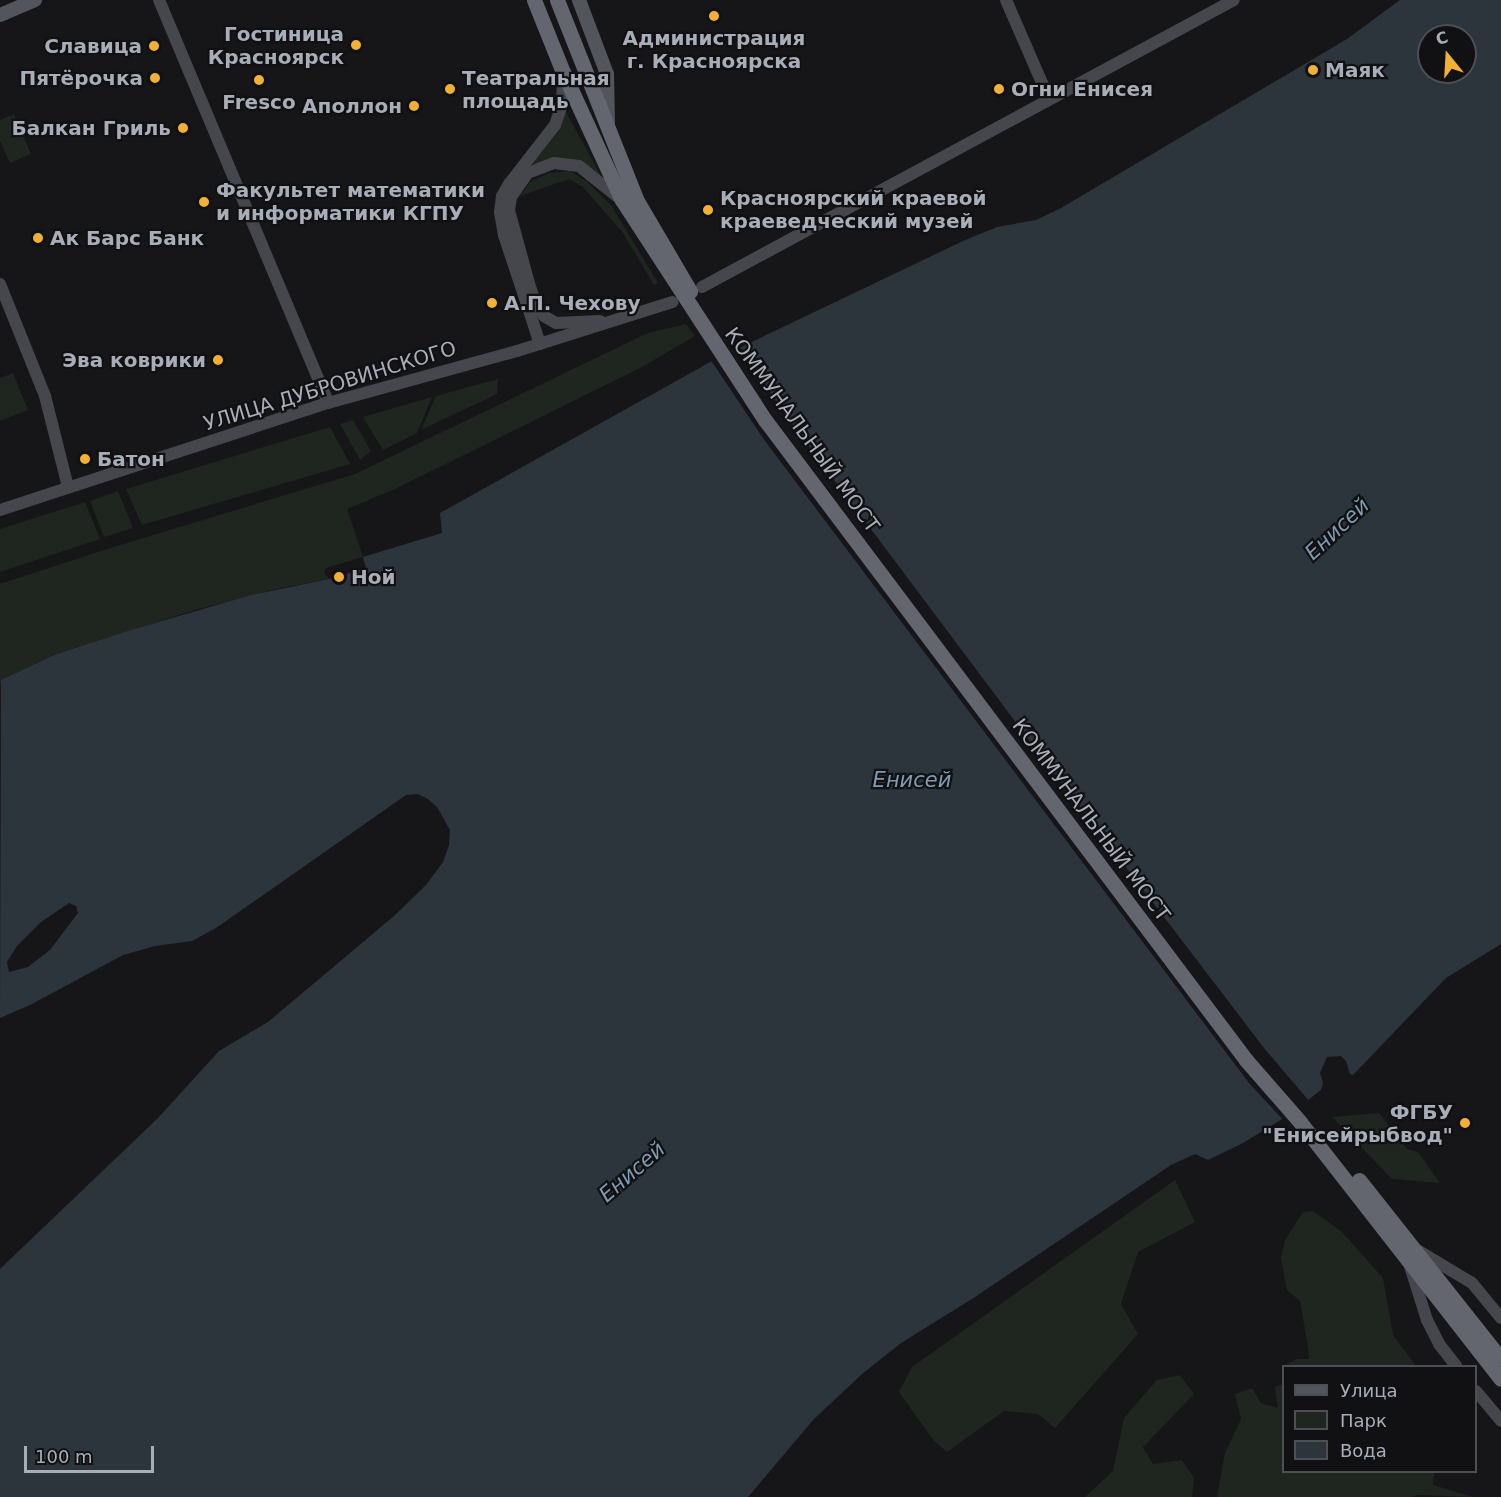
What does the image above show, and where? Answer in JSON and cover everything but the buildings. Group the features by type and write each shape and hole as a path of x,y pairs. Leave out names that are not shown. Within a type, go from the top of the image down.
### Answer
{"highway":[{"path":"534,0 563,72 622,200 670,269"},
{"path":"556,0 636,199 670,269"},
{"name":"КОММУНАЛЬНЫЙ МОСТ","path":"670,269 786,448 1246,1060 1329,1151 1501,1359"},
{"name":"КОММУНАЛЬНЫЙ МОСТ","path":"1412,1254 1501,1378"}],"main road":[{"path":"0,15 35,0"},
{"path":"159,0 328,403"},
{"path":"579,0 607,74 608,131"},
{"path":"1006,0 1049,99"},
{"path":"702,287 1234,0"},
{"path":"540,344 504,235 500,212 502,196 509,184 555,125 562,105 563,72"},
{"path":"622,200 579,166 554,163 528,173 511,197 509,210 536,305 544,316 556,323 628,318"},
{"path":"0,284 45,396 68,487"},
{"name":"УЛИЦА ДУБРОВИНСКОГО","path":"0,510 328,403 540,344 628,318 672,302"},
{"path":"1412,1254 1472,1283 1501,1318"},
{"path":"1412,1254 1427,1320 1439,1344 1455,1365"},
{"path":"1477,1392 1501,1421"}],"green space":[{"path":"565,110 601,176 565,158 548,159 533,165 533,161"},
{"path":"14,114 31,154 10,163 0,141 0,120"},
{"path":"570,171 586,181 611,205 658,283 654,285 623,233 583,187 569,179 520,196 530,182 548,173"},
{"path":"686,324 695,336 642,367 395,489 347,509 363,557 326,568 324,573 329,579 276,589 195,610 54,655 1,680 0,690 0,584 355,474 648,333"},
{"path":"13,373 28,410 0,421 0,378"},
{"path":"498,379 497,394 421,430 436,396"},
{"path":"432,397 417,433 383,450 363,417"},
{"path":"353,420 371,451 360,460 340,424"},
{"path":"330,427 350,464 142,525 126,489"},
{"path":"118,491 133,528 104,537 90,501"},
{"path":"85,502 100,539 0,572 0,529"},
{"path":"1379,1113 1407,1149 1418,1152 1440,1183 1392,1179 1332,1117"},
{"path":"1175,1180 1195,1222 1138,1252 1121,1304 1138,1334 1055,1428 1038,1414 1004,1411 947,1452 934,1441 899,1392 912,1367"},
{"path":"1313,1211 1342,1232 1383,1278 1393,1335 1415,1365 1286,1364 1297,1359 1309,1359 1300,1301 1287,1290 1281,1258 1285,1240 1303,1212"},
{"path":"1180,1375 1194,1394 1143,1447 1153,1464 1182,1460 1194,1478 1192,1497 1085,1497 1113,1471 1124,1418 1157,1380"},
{"path":"1282,1384 1282,1473 1434,1473 1433,1485 1473,1497 1417,1495 1412,1497 1217,1497 1225,1453 1241,1419 1235,1394 1252,1388 1261,1403 1278,1408 1275,1387"}],"water":[{"name":"Енисей","path":"1400,0 1501,0 1501,944 1446,978 1353,1075 1350,1074 1346,1061 1341,1056 1327,1057 1320,1073 1323,1083 1321,1090 1287,1116 1243,1143 1208,1160 1195,1154 1171,1165 975,1297 901,1343 862,1374 814,1419 748,1497 0,1497 0,1269 158,1118 219,1051 268,1022 394,916 426,885 443,862 449,845 450,830 437,807 428,799 418,794 406,795 216,928 192,941 155,946 123,955 32,1004 0,1018 1,680 54,655 131,630 251,595 329,579 366,568 363,557 442,533 440,513 712,361 963,241 997,227 1036,220 1061,208 1347,39","holes":["69,903 76,906 78,913 50,950 28,967 9,972 7,962 17,946 41,922"]}],"pier":[{"path":"739,345 781,409 1041,756 1264,1048 1310,1102 1289,1118 1284,1121 1249,1083 765,441 710,359"}],"place":[{"name":"Администрация г. Красноярска","path":"714,16"},
{"name":"Гостиница Красноярск","path":"356,45"},
{"name":"Славица","path":"154,46"},
{"name":"Маяк","path":"1313,70"},
{"name":"Пятёрочка","path":"155,78"},
{"name":"Fresco","path":"259,80"},
{"name":"Театральная площадь","path":"450,89"},
{"name":"Огни Енисея","path":"999,89"},
{"name":"Аполлон","path":"414,106"},
{"name":"Балкан Гриль","path":"183,128"},
{"name":"Факультет математики и информатики КГПУ","path":"204,202"},
{"name":"Красноярский краевой краеведческий музей","path":"708,210"},
{"name":"Ак Барс Банк","path":"38,238"},
{"name":"А.П. Чехову","path":"492,303"},
{"name":"Эва коврики","path":"218,360"},
{"name":"Батон","path":"85,459"},
{"name":"Ной","path":"339,577"},
{"name":"ФГБУ \"Енисейрыбвод\"","path":"1465,1123"}]}
